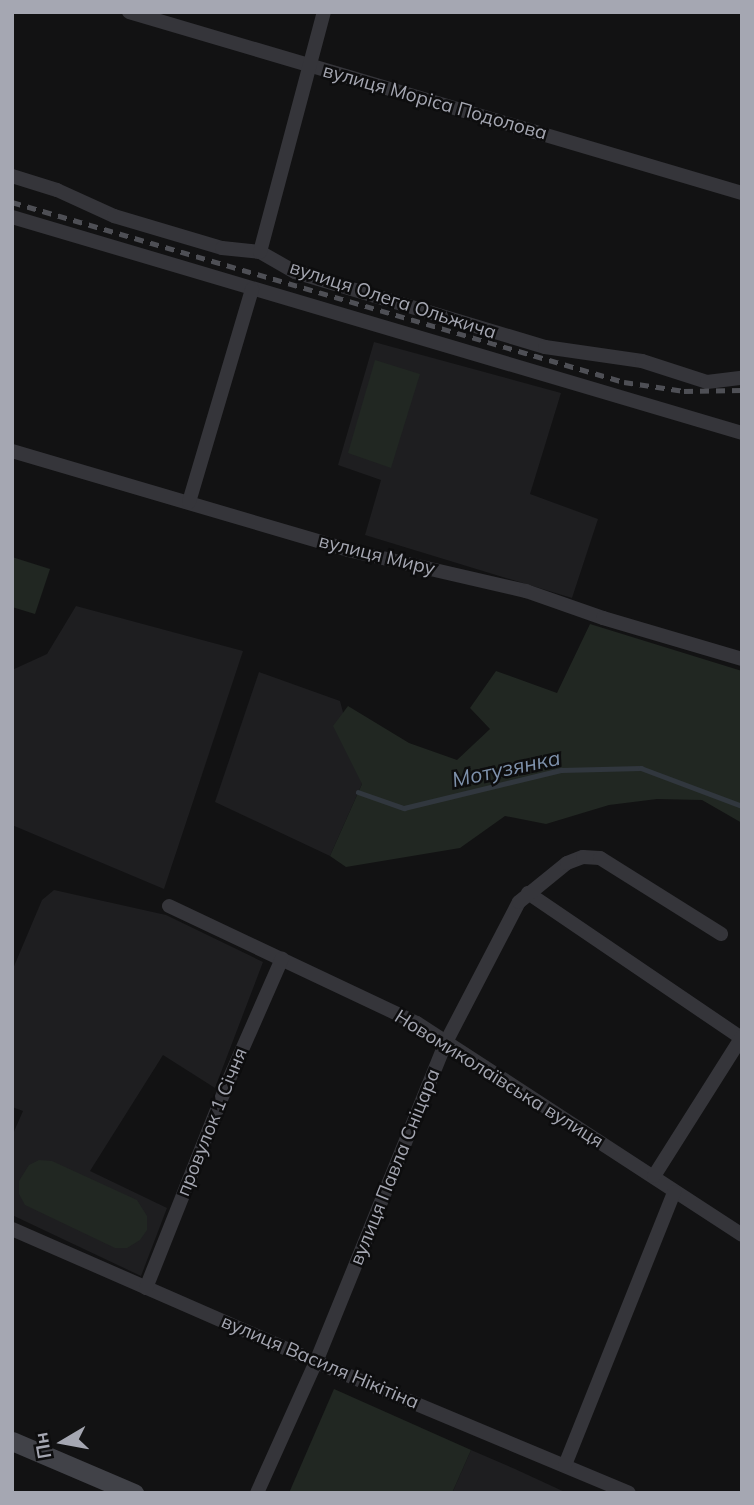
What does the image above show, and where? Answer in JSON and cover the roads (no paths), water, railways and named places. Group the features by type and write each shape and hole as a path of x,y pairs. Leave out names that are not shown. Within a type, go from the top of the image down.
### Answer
{"main road":[{"path":"12,1441 134,1493"}],"street":[{"name":"вулиця Моріса Подолова","path":"129,12 742,193"},
{"path":"260,252 324,12"},
{"name":"вулиця Олега Ольжича","path":"12,176 57,190 114,216 222,248 260,252 295,272 545,347 642,360 707,382 742,379"},
{"name":"вулиця Олега Ольжича","path":"12,217 742,433"},
{"path":"189,502 252,289"},
{"name":"вулиця Миру","path":"12,451 348,550 526,591 603,618 742,659"},
{"name":"вулиця Павла Сніцара","path":"257,1493 316,1362 445,1044 519,902 566,863 583,857 600,858 721,934"},
{"path":"528,893 742,1038 654,1176"},
{"name":"Новомиколаївська вулиця","path":"169,906 416,1023 742,1235"},
{"name":"провулок 1 Січня","path":"146,1287 226,1084 282,959"},
{"path":"565,1465 674,1192"},
{"name":"вулиця Василя Нікітіна","path":"12,1229 316,1362 629,1493"}],"waterway":[{"name":"Мотузянка","path":"358,792 404,808 561,770 641,768 742,806"}],"railway":[{"path":"12,202 624,382 684,391 742,390"}]}
